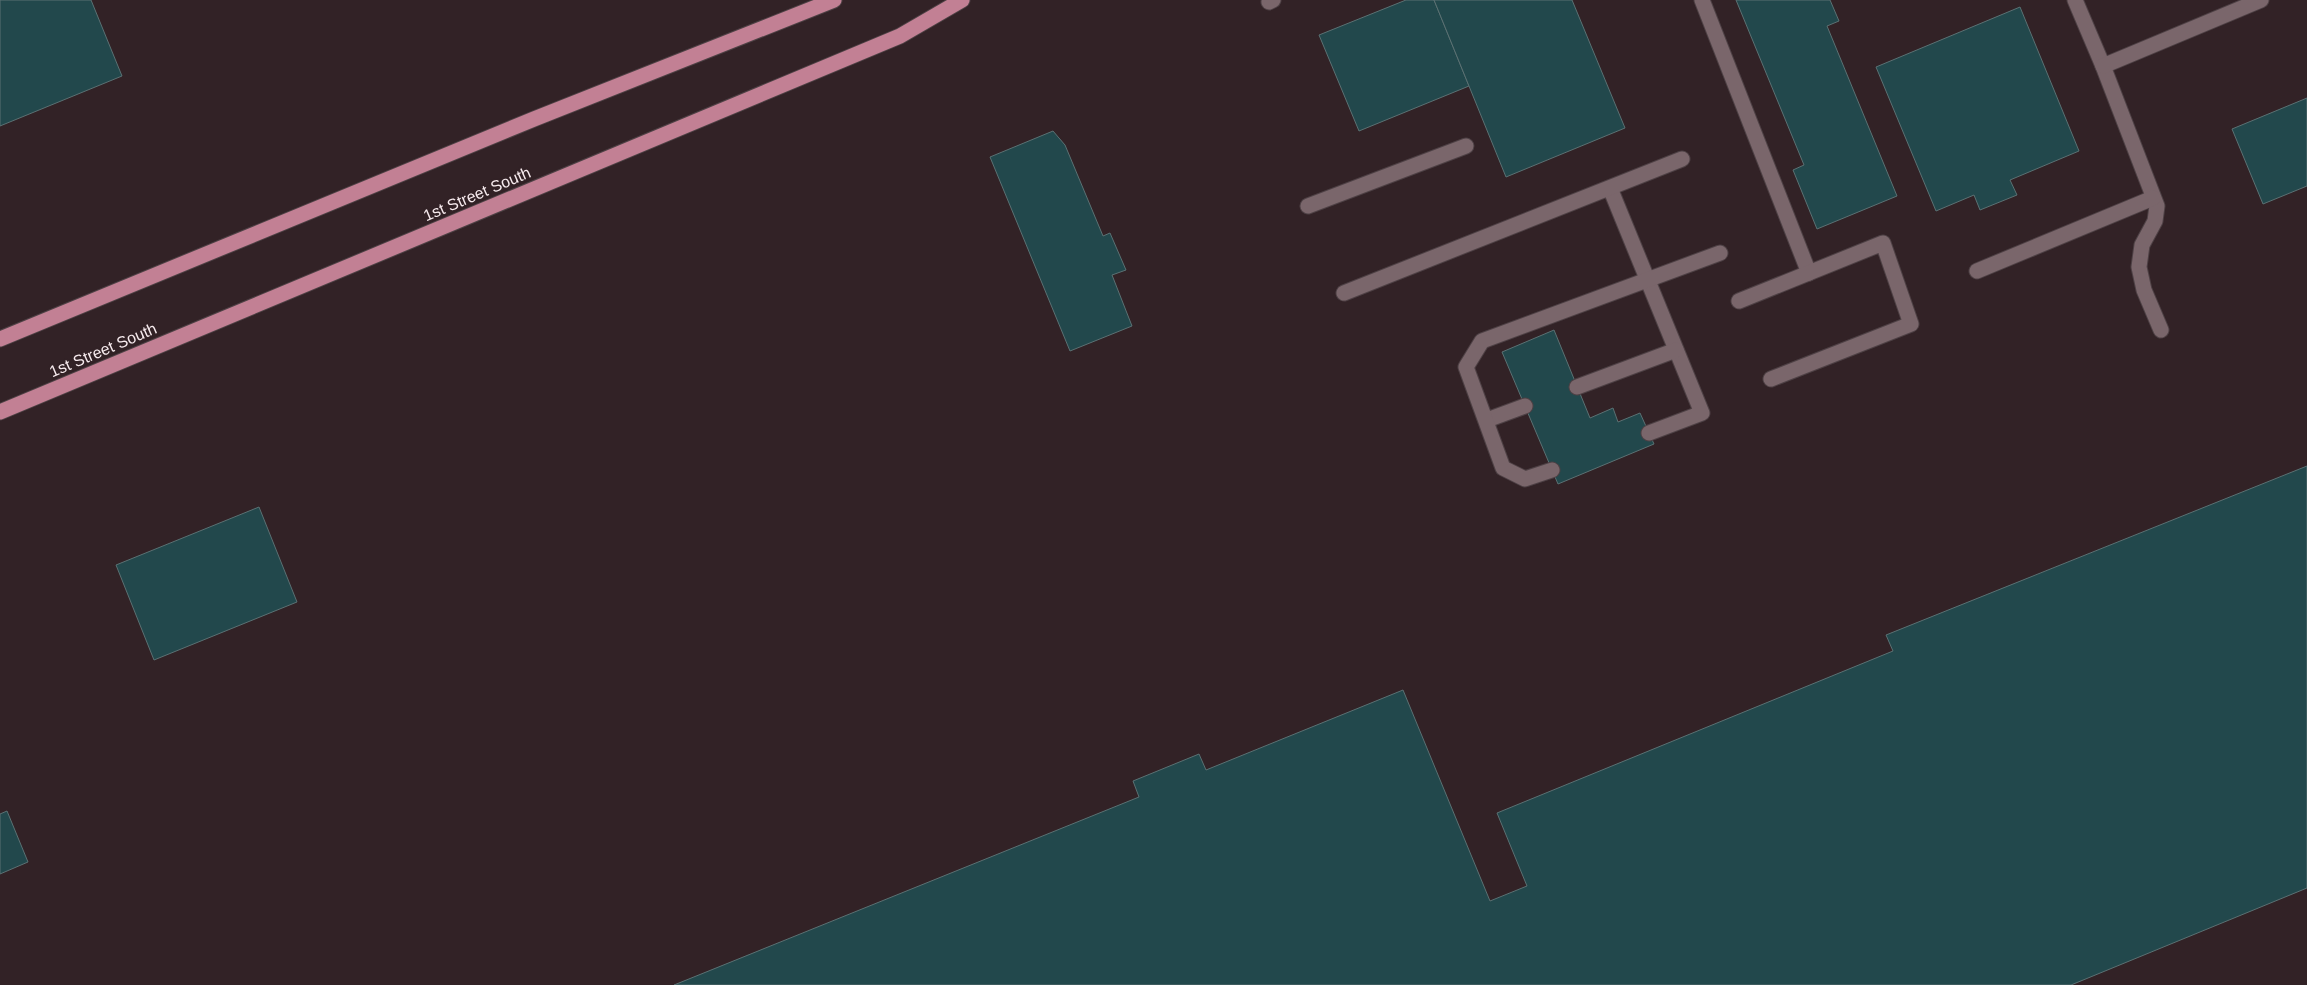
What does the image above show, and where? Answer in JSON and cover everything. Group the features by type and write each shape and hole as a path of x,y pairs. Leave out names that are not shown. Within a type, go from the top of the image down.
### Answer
{"main road":[{"path":"0,339 534,119 834,0"},
{"name":"1st Street South","path":"0,412 900,36 962,0"}],"lane":[{"path":"1702,0 1809,273"},
{"path":"2075,0 2103,66 2157,206 2155,221 2142,245 2139,266 2144,290 2161,330"},
{"path":"2103,66 2261,0"},
{"path":"1308,206 1466,146"},
{"path":"1344,293 1682,159"},
{"path":"1610,188 1702,413 1649,433"},
{"path":"1977,271 2154,198"},
{"path":"1739,301 1883,243 1911,324 1771,379"},
{"path":"1552,470 1525,479 1504,468 1466,367 1482,341 1720,253"},
{"path":"1578,387 1676,350"},
{"path":"1487,420 1525,406"}],"building":[{"path":"0,0 91,0 122,76 0,126"},
{"path":"1406,0 1434,0 1469,86 1359,131 1319,35"},
{"path":"1434,0 1572,0 1625,128 1506,177"},
{"path":"1736,0 1830,0 1839,21 1827,26 1897,196 1817,229 1793,170 1804,165"},
{"path":"2020,7 2079,151 2010,180 2017,195 1980,210 1974,195 1936,211 1876,67"},
{"path":"2307,98 2307,186 2263,204 2232,129"},
{"path":"1053,131 1065,145 1103,236 1110,233 1126,270 1112,275 1132,326 1070,351 990,157"},
{"path":"1554,330 1590,418 1613,408 1618,422 1640,413 1654,444 1558,484 1502,352"},
{"path":"2307,466 2307,888 2071,985 674,985 1139,797 1133,781 1199,754 1206,770 1403,690 1490,901 1527,886 1497,813 1893,651 1886,635"},
{"path":"259,507 297,602 154,660 116,565"},
{"path":"7,811 28,862 0,874 0,814"}]}
